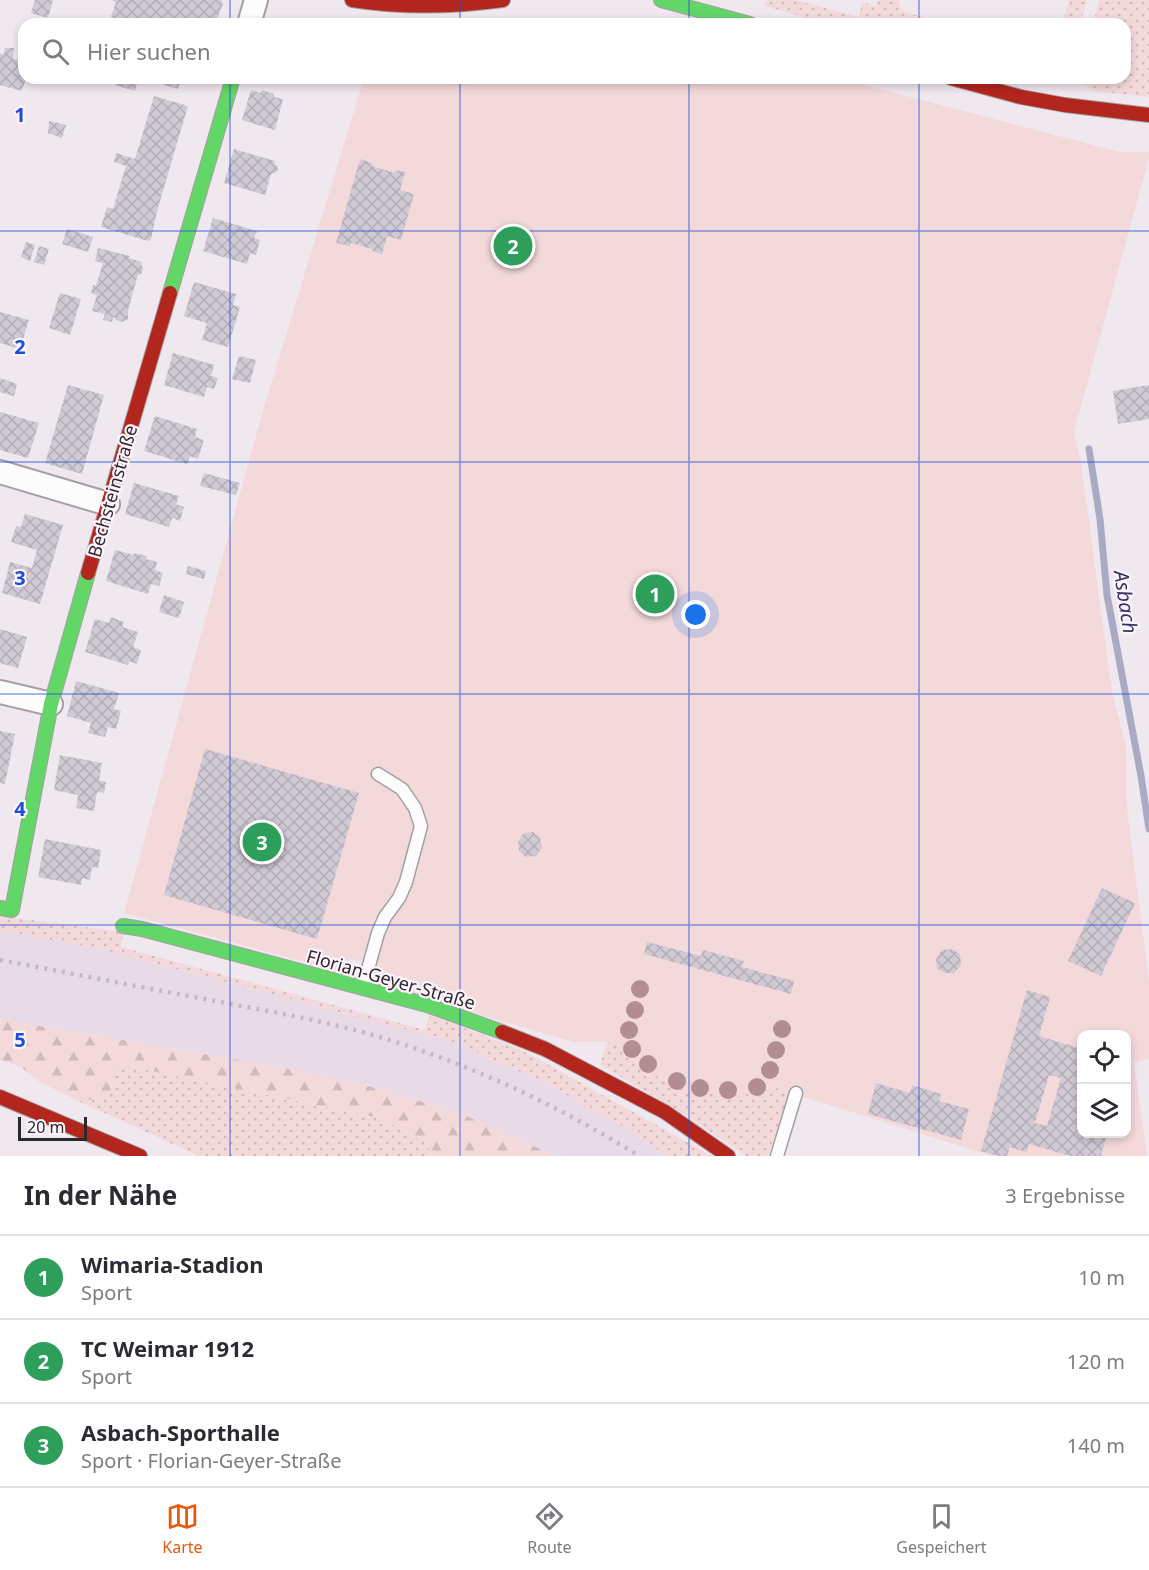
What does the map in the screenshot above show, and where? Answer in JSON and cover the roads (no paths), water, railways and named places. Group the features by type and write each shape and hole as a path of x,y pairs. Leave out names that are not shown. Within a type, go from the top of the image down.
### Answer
{"street":[{"path":"251,18 256,0"},
{"path":"352,0 405,7 450,7 503,0"},
{"path":"661,0 728,18"},
{"name":"Bechsteinstraße","path":"6,909 51,704 231,84"},
{"path":"973,84 1021,97 1065,105 1149,115"},
{"path":"0,472 108,504"},
{"path":"0,692 51,704"},
{"name":"Florian-Geyer-Straße","path":"123,926 142,929 427,1005 545,1049 665,1112 728,1156"},
{"path":"0,1097 139,1156"}],"lane":[{"path":"362,988 378,933 406,882 422,826 415,808 402,789 378,774"},
{"path":"777,1156 796,1094"}],"waterway":[{"name":"Asbach","path":"1089,449 1100,519 1107,595 1149,829"}],"railway":[{"path":"0,960 297,1017 383,1038 483,1074 578,1120 639,1156"}],"place":[{"name":"TC Weimar 1912","path":"513,246"},
{"name":"Wimaria-Stadion","path":"655,594"},
{"name":"Asbach-Sporthalle","path":"262,842"}]}
